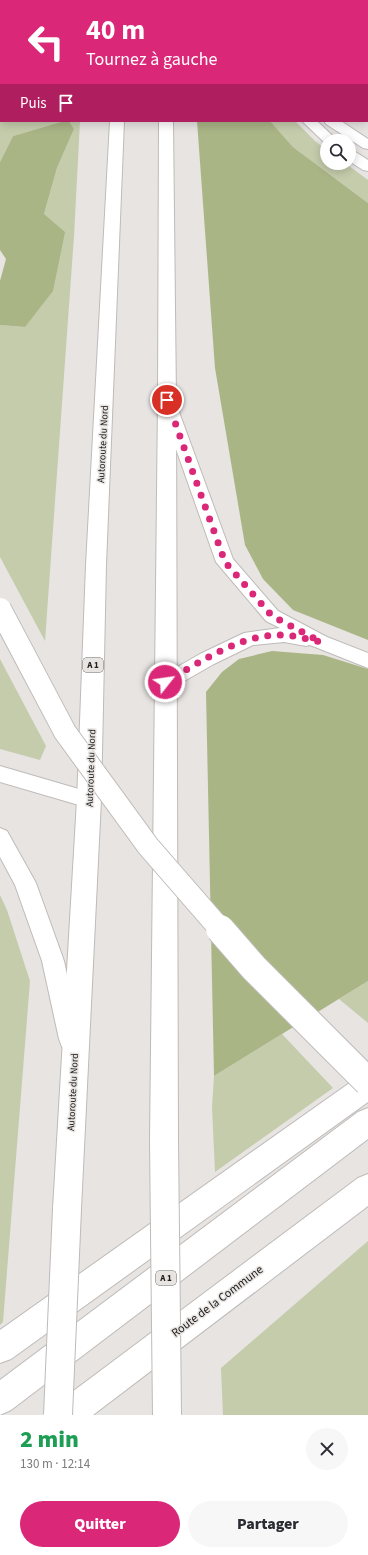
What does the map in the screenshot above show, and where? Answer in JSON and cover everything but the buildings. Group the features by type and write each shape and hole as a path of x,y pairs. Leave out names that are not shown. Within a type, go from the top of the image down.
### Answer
{"main road":[{"name":"Autoroute du Nord","path":"58,1415 74,1058 89,800 96,564 117,122"},
{"name":"A 1","path":"166,122 167,400 164,1141 167,1415"},
{"path":"310,122 323,134"},
{"path":"333,122 368,145"},
{"path":"356,159 368,167"},
{"path":"0,609 65,732 148,846 254,968 368,1082"},
{"path":"0,1348 368,1086"},
{"path":"0,1399 368,1122"},
{"name":"Route de la Commune","path":"67,1415 368,1188"}],"lane":[{"path":"167,400 225,562 272,616 321,642 368,661"},
{"path":"165,682 250,638 284,635 321,642"},
{"path":"0,774 89,800"},
{"path":"0,836 25,883 54,961 74,1058"}],"green space":[{"path":"0,122 61,122 13,136 0,162"},
{"path":"61,122 70,122 74,129 57,168 44,214 65,232 53,291 25,327 0,325 0,281 6,259 0,250 0,162 13,136"},
{"path":"70,122 80,122 74,236 45,641 0,557 0,325 25,327 44,214 57,168 74,129"},
{"path":"197,122 271,122 293,147 320,167 320,170 324,170 368,203 368,640 293,610 263,579 245,545 215,368"},
{"path":"271,122 296,122 320,145 320,167 293,147"},
{"path":"324,170 354,170 368,180 368,203"},
{"path":"272,651 323,655 368,669 368,981 214,1076 206,692 222,672 239,659"},
{"path":"0,659 46,746 40,760 0,749"},
{"path":"0,895 7,910 30,981 3,1322 0,1325"},
{"path":"368,981 368,1023 339,999"},
{"path":"282,1034 333,1088 215,1172 212,1107 214,1076"},
{"path":"368,1241 368,1415 223,1415 221,1368"}],"route":[{"path":"165,682 250,638 284,635 321,642 272,616 225,562 167,400"}]}
